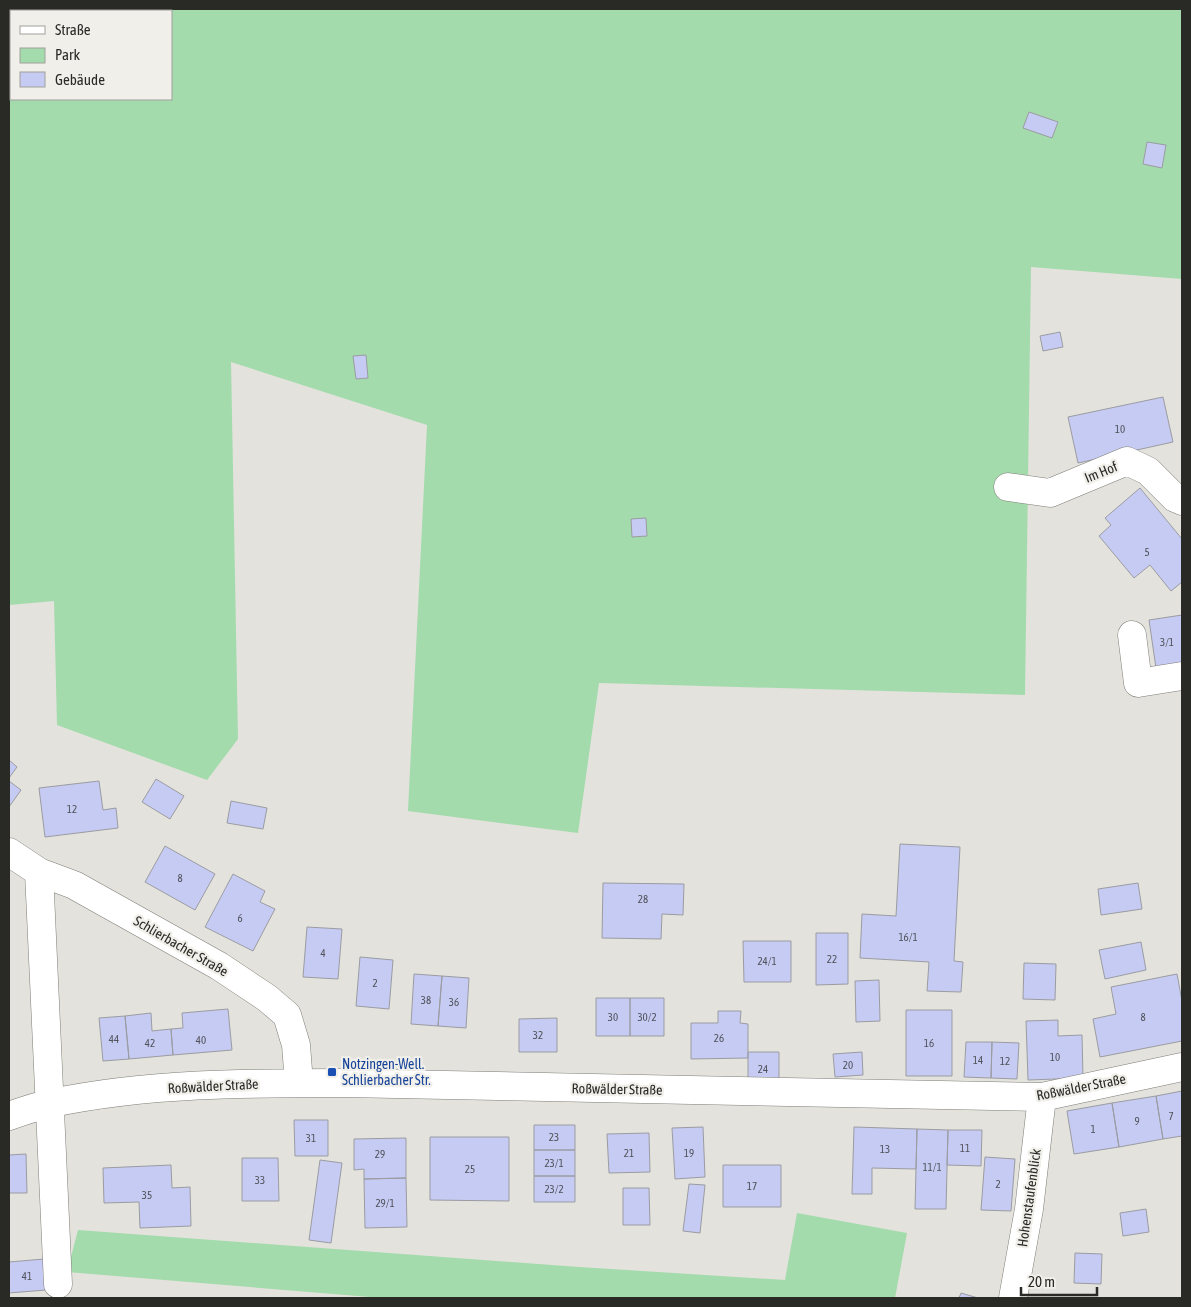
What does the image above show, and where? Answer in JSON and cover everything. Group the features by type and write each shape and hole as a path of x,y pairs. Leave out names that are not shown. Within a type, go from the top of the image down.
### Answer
{"street":[{"name":"Im Hof","path":"1008,487 1050,493 1127,461 1148,471 1175,498 1182,501"},
{"path":"1132,635 1138,683 1182,676"},
{"name":"Schlierbacher Straße","path":"9,852 39,872 74,885 219,966 273,1004 286,1015 296,1045 299,1083"},
{"path":"39,872 58,1284"},
{"name":"Roßwälder Straße","path":"9,1116 51,1103 97,1095 228,1084 344,1083 1042,1097 1182,1067"},
{"name":"Hohenstaufenblick","path":"1013,1298 1029,1208 1042,1097"}],"green space":[{"path":"9,9 1182,9 1182,279 1031,267 1025,695 599,683 578,833 408,811 427,425 231,362 238,739 207,780 57,725 54,601 9,605"},
{"path":"797,1213 907,1233 895,1298 382,1298 67,1272 78,1230 579,1267 785,1280"}],"building":[{"path":"1029,112 1058,122 1052,138 1023,128"},
{"path":"1147,142 1166,145 1162,168 1143,164"},
{"path":"1060,332 1063,347 1043,351 1040,336"},
{"path":"366,355 368,378 356,379 353,356"},
{"path":"1163,397 1173,442 1078,463 1068,417"},
{"path":"1140,488 1182,539 1182,582 1171,591 1150,565 1134,578 1099,536 1111,525 1105,518"},
{"path":"646,518 647,536 632,537 631,519"},
{"path":"1182,615 1182,664 1156,668 1149,620"},
{"path":"9,760 17,767 9,778"},
{"path":"156,779 184,796 170,819 142,802"},
{"path":"9,781 21,790 9,807"},
{"path":"99,781 103,810 116,808 118,828 45,837 39,788"},
{"path":"231,801 267,808 263,829 227,823"},
{"path":"900,844 960,847 954,961 963,962 961,992 927,991 929,962 860,958 862,914 896,916"},
{"path":"165,846 215,874 195,910 145,882"},
{"path":"233,874 265,891 260,902 275,909 253,951 205,927"},
{"path":"603,883 684,884 683,915 662,914 661,939 602,938"},
{"path":"1138,883 1142,909 1101,915 1098,889"},
{"path":"307,927 342,929 338,979 303,977"},
{"path":"816,933 848,933 848,984 816,985"},
{"path":"743,941 791,941 791,982 744,982"},
{"path":"1141,942 1146,970 1105,979 1099,950"},
{"path":"360,957 393,960 389,1009 356,1006"},
{"path":"1024,963 1056,964 1055,1000 1023,999"},
{"path":"414,974 442,976 438,1026 411,1024"},
{"path":"1177,974 1182,1001 1182,1041 1100,1057 1093,1019 1116,1014 1111,987"},
{"path":"442,976 469,978 466,1028 438,1026"},
{"path":"879,980 880,1021 856,1022 855,981"},
{"path":"596,998 630,998 630,1036 596,1036"},
{"path":"630,998 664,998 664,1036 630,1036"},
{"path":"228,1009 232,1050 173,1055 171,1029 183,1028 182,1013"},
{"path":"906,1010 952,1010 952,1076 906,1076"},
{"path":"718,1011 741,1011 740,1023 748,1024 748,1058 691,1059 691,1023 718,1023"},
{"path":"151,1013 152,1031 171,1029 173,1055 129,1059 125,1016"},
{"path":"125,1016 129,1059 103,1061 99,1018"},
{"path":"557,1018 557,1052 519,1052 519,1019"},
{"path":"1058,1020 1058,1036 1082,1035 1083,1078 1028,1080 1026,1021"},
{"path":"966,1042 992,1042 991,1078 964,1077"},
{"path":"992,1042 1019,1043 1017,1079 991,1078"},
{"path":"748,1052 779,1052 779,1080 748,1080"},
{"path":"862,1052 863,1075 835,1077 833,1054"},
{"path":"1182,1091 1182,1136 1163,1139 1156,1096"},
{"path":"1156,1096 1163,1139 1119,1147 1112,1103"},
{"path":"1112,1103 1119,1147 1074,1154 1067,1111"},
{"path":"294,1120 328,1120 328,1156 295,1156"},
{"path":"534,1125 575,1125 575,1150 534,1150"},
{"path":"703,1127 705,1177 675,1179 672,1128"},
{"path":"854,1127 917,1129 916,1169 872,1168 872,1194 852,1194"},
{"path":"917,1129 948,1130 946,1209 915,1209"},
{"path":"948,1130 982,1130 981,1166 947,1165"},
{"path":"649,1133 650,1172 609,1173 607,1134"},
{"path":"430,1137 509,1137 509,1201 430,1200"},
{"path":"406,1138 406,1178 364,1179 364,1169 354,1170 354,1139"},
{"path":"534,1150 575,1150 575,1176 534,1176"},
{"path":"26,1154 27,1193 9,1193 9,1155"},
{"path":"985,1157 1015,1159 1011,1211 981,1210"},
{"path":"242,1158 278,1158 279,1201 242,1201"},
{"path":"320,1160 342,1163 331,1243 309,1240"},
{"path":"171,1165 172,1188 190,1187 191,1226 140,1228 139,1202 104,1203 103,1168"},
{"path":"723,1165 781,1165 781,1207 723,1207"},
{"path":"534,1176 575,1176 575,1202 534,1202"},
{"path":"406,1178 407,1227 365,1228 364,1179"},
{"path":"689,1184 705,1185 700,1233 683,1231"},
{"path":"623,1188 649,1188 650,1225 623,1225"},
{"path":"1146,1209 1149,1232 1123,1236 1120,1213"},
{"path":"1075,1253 1102,1254 1101,1284 1074,1283"},
{"path":"44,1259 46,1290 9,1293 9,1262"},
{"path":"961,1293 978,1298 959,1298"}],"place":[{"name":"Notzingen-Well. Schlierbacher Str.","path":"332,1072"}]}
